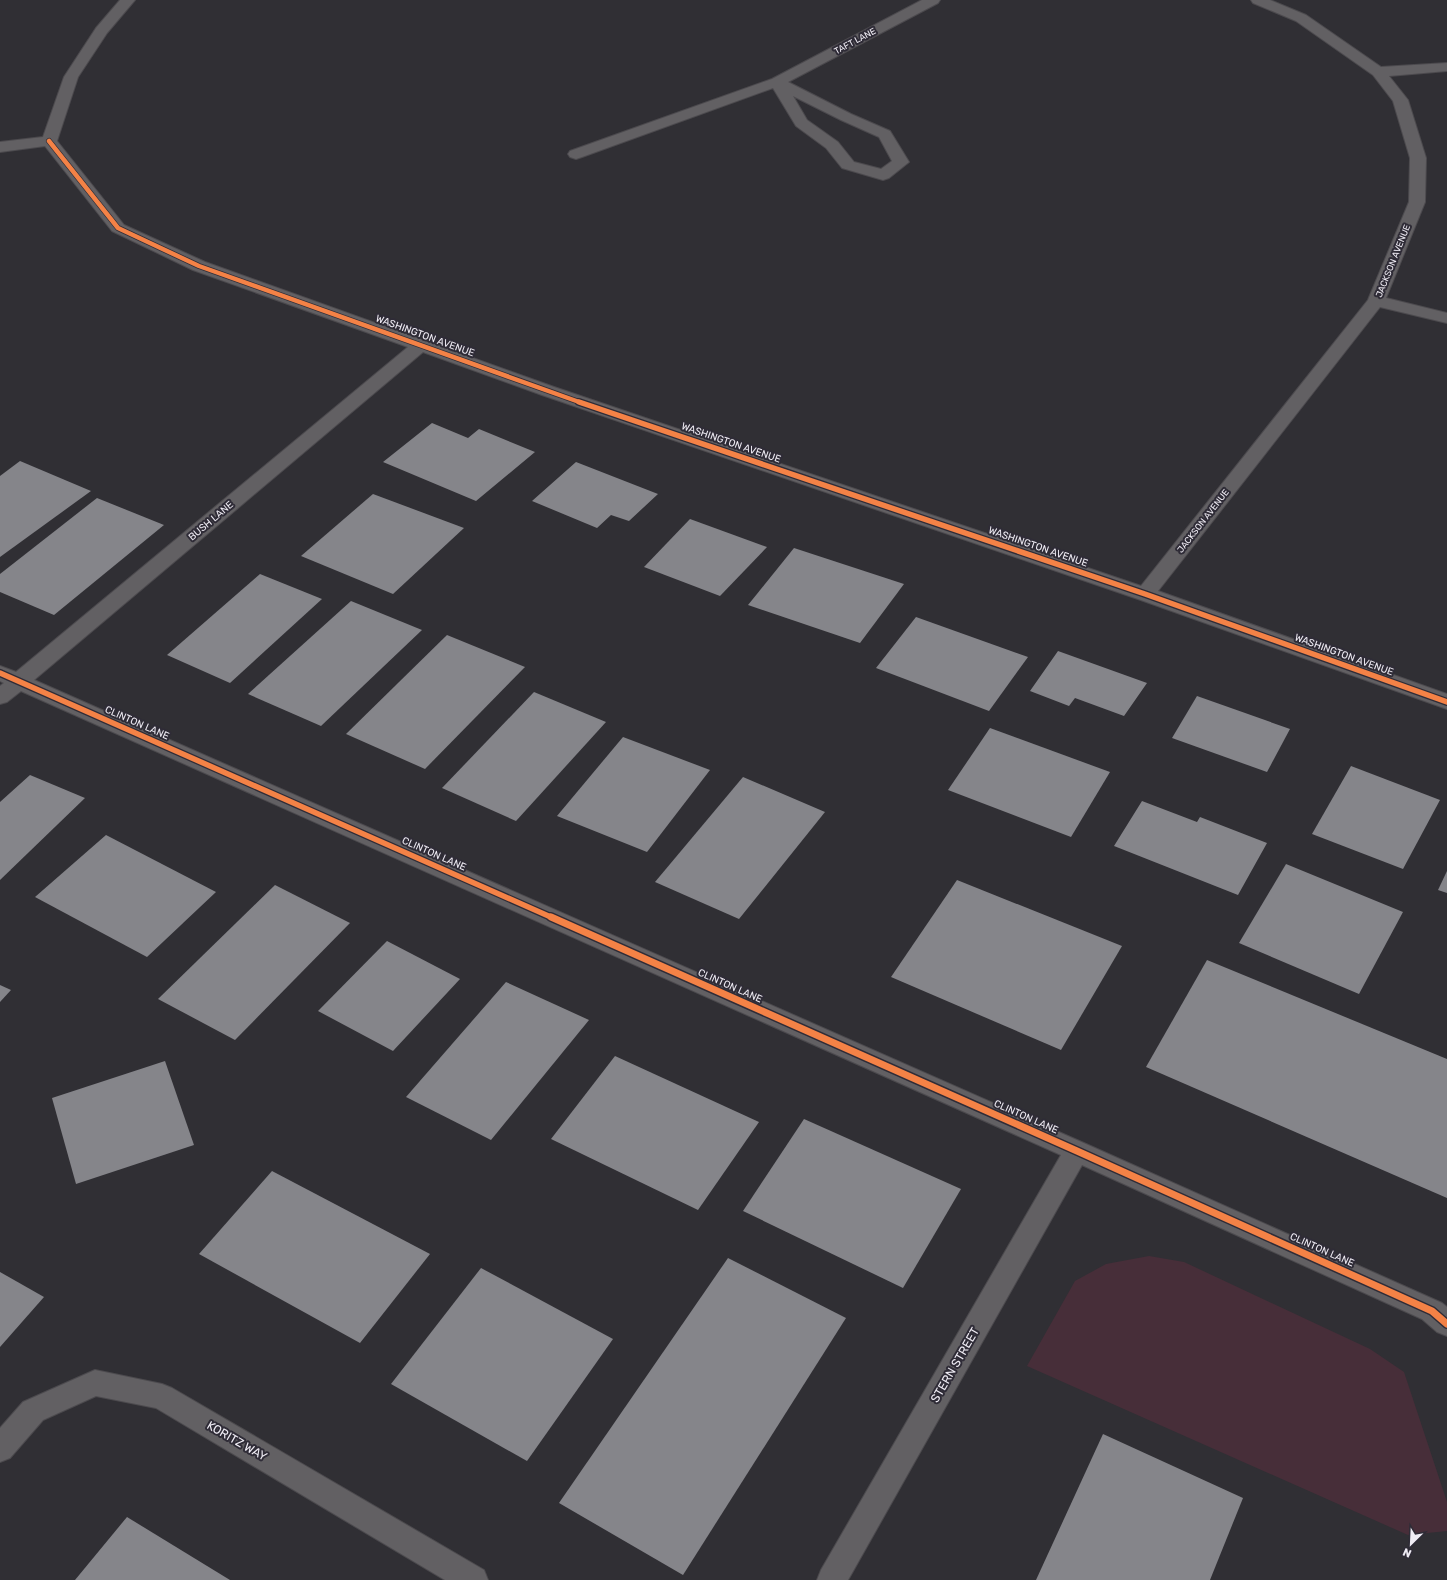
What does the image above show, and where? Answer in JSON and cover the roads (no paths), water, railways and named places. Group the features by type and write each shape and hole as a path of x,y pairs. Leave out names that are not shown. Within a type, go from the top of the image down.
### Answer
{"street":[{"path":"0,147 49,141 71,77 101,31 128,0"},
{"name":"TAFT LANE","path":"576,154 777,82 932,0"},
{"name":"JACKSON AVENUE","path":"1146,594 1376,300 1417,202 1418,158 1400,100 1378,72 1301,18 1258,0"},
{"path":"1378,72 1447,67"},
{"path":"777,82 885,134 901,162 883,175 848,165 832,145 801,123 777,82"},
{"name":"WASHINGTON AVENUE","path":"49,141 118,228 199,266 548,391 1146,594 1447,702"},
{"path":"1376,300 1447,318"},
{"name":"BUSH LANE","path":"0,697 9,678 421,345"},
{"name":"CLINTON LANE","path":"9,678 1077,1150 1432,1311 1447,1324"},
{"name":"STERN STREET","path":"832,1580 1077,1150"},
{"name":"KORITZ WAY","path":"0,1449 33,1411 95,1383 162,1397 473,1580"}]}
